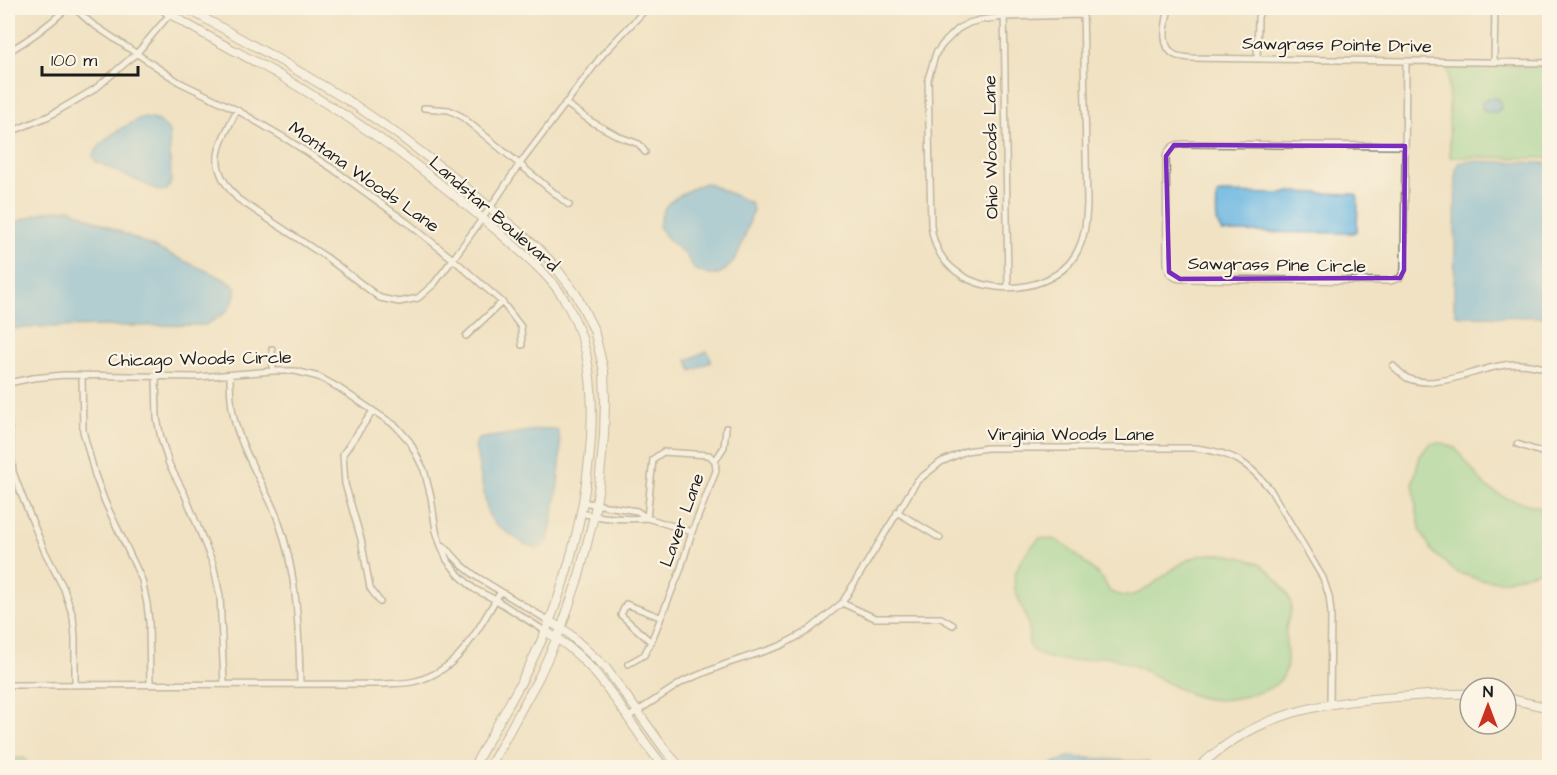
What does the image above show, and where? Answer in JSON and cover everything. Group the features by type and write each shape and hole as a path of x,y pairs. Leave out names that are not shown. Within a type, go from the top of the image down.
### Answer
{"street":[{"path":"8,52 43,30 67,8"},
{"name":"Montana Woods Lane","path":"74,8 91,23 179,82 237,110 333,169 408,223 502,302 521,327 522,345"},
{"name":"Landstar Boulevard","path":"161,8 173,11 197,31 276,74 341,113 389,146 483,219 542,270 566,302 580,333 589,369 591,435 580,513 566,570 549,621 529,667 473,768"},
{"name":"Landstar Boulevard","path":"186,8 352,103 450,174 537,247 553,264 576,294 594,330 604,371 605,400 604,436 594,516 579,576 561,629 489,768"},
{"path":"634,8 641,13"},
{"path":"237,110 217,153 219,174 226,187 238,199 326,257 380,298 399,302 418,298 434,284 453,259 519,165 603,54 647,8"},
{"name":"Ohio Woods Lane","path":"1004,8 1008,287"},
{"path":"1083,8 1087,204 1083,238 1073,258 1063,270 1038,283 1008,287 987,285 965,278 950,266 937,249 932,233 928,79 936,53 949,36 969,23 980,20 1004,17 1083,15"},
{"name":"Sawgrass Pointe Drive","path":"1169,8 1165,38 1168,50 1176,56 1550,63"},
{"path":"1257,59 1258,17 1262,8"},
{"path":"1494,62 1495,8"},
{"path":"8,133 49,116 95,89 137,53 173,11"},
{"name":"Sawgrass Pine Circle","path":"1405,146 1184,144 1170,147 1166,156 1169,272 1172,277 1180,279 1391,281 1400,278 1404,270 1406,61"},
{"path":"565,103 592,122 639,144 645,152"},
{"path":"424,108 448,110 461,116 569,205"},
{"path":"466,336 502,302"},
{"path":"272,349 273,371"},
{"path":"1393,366 1406,377 1422,381 1439,381 1500,365 1538,366 1550,370"},
{"name":"Chicago Woods Circle","path":"8,383 64,375 198,377 295,371 319,377 396,426 410,442 424,470 440,543 447,560 459,575 474,589 545,631"},
{"path":"230,375 231,405 236,428 276,517 288,556 296,595 300,684"},
{"path":"82,376 83,431 94,475 142,580 149,622 150,684"},
{"path":"156,377 157,418 169,465 185,495 213,564 220,596 224,684"},
{"path":"373,411 343,454 345,484 361,539 370,588 380,602"},
{"path":"8,419 13,472 44,550 64,589 73,617 75,685"},
{"path":"715,461 724,447 726,428"},
{"path":"1517,444 1550,455"},
{"name":"Virginia Woods Lane","path":"627,718 684,681 780,646 808,631 842,603 917,481 941,462 966,451 987,448 1196,448 1217,451 1246,464 1270,489 1323,578 1329,596 1331,613 1330,704"},
{"name":"Laver Lane","path":"628,664 644,655 651,642 680,571 692,532 716,471 715,461 709,455 663,452 653,459 647,518"},
{"path":"582,502 637,511 647,518 692,532"},
{"path":"897,512 940,538"},
{"path":"580,513 594,516 647,518"},
{"path":"440,543 477,577 567,632 606,668 666,751 681,768"},
{"path":"8,685 384,684 416,681 445,670 471,642 500,592"},
{"path":"842,603 875,618 941,618 953,625"},
{"path":"651,642 621,615 626,604 660,617"},
{"path":"545,631 589,665 665,768"},
{"path":"1198,768 1214,753 1252,729 1308,708 1377,699 1458,693"},
{"path":"1518,701 1550,708"}],"highlighted area":[{"path":"1174,145 1405,146 1404,270 1400,278 1180,279 1169,272 1166,156"}],"green space":[{"path":"1448,64 1549,66 1549,158 1450,157"},
{"path":"1430,443 1442,443 1455,448 1486,487 1506,498 1549,510 1549,568 1504,581 1481,580 1456,572 1433,552 1421,532 1413,482 1420,456"},
{"path":"1040,538 1056,540 1071,550 1103,579 1110,592 1124,596 1143,591 1194,557 1221,554 1261,564 1277,580 1291,603 1286,628 1287,662 1282,678 1273,686 1258,693 1227,699 1210,699 1195,696 1140,668 1108,656 1078,661 1052,659 1035,652 1030,646 1028,623 1014,582 1021,561"},
{"path":"8,758 24,758 31,767 8,767"}],"water":[{"path":"1486,98 1498,98 1498,101 1501,101 1501,109 1498,109 1498,112 1485,112 1485,109 1482,109 1482,101"},
{"path":"141,118 157,121 169,131 171,181 167,190 160,191 96,162 93,156 108,138"},
{"path":"1469,161 1549,163 1549,317 1461,316 1456,314 1454,307 1456,170 1458,163"},
{"path":"707,183 751,203 753,210 735,259 721,273 712,275 694,269 686,255 659,228 667,205 686,192"},
{"path":"1290,192 1354,194 1358,199 1357,230 1353,233 1222,232 1219,228 1216,210 1217,196 1220,193 1282,194"},
{"path":"70,209 222,278 236,287 233,302 227,311 205,325 8,329 8,225 47,211"},
{"path":"707,351 712,361 692,371 687,360"},
{"path":"557,429 561,452 548,541 538,549 526,545 495,524 488,514 475,446 478,439"},
{"path":"1068,757 1148,762 1153,767 1050,767"}]}
